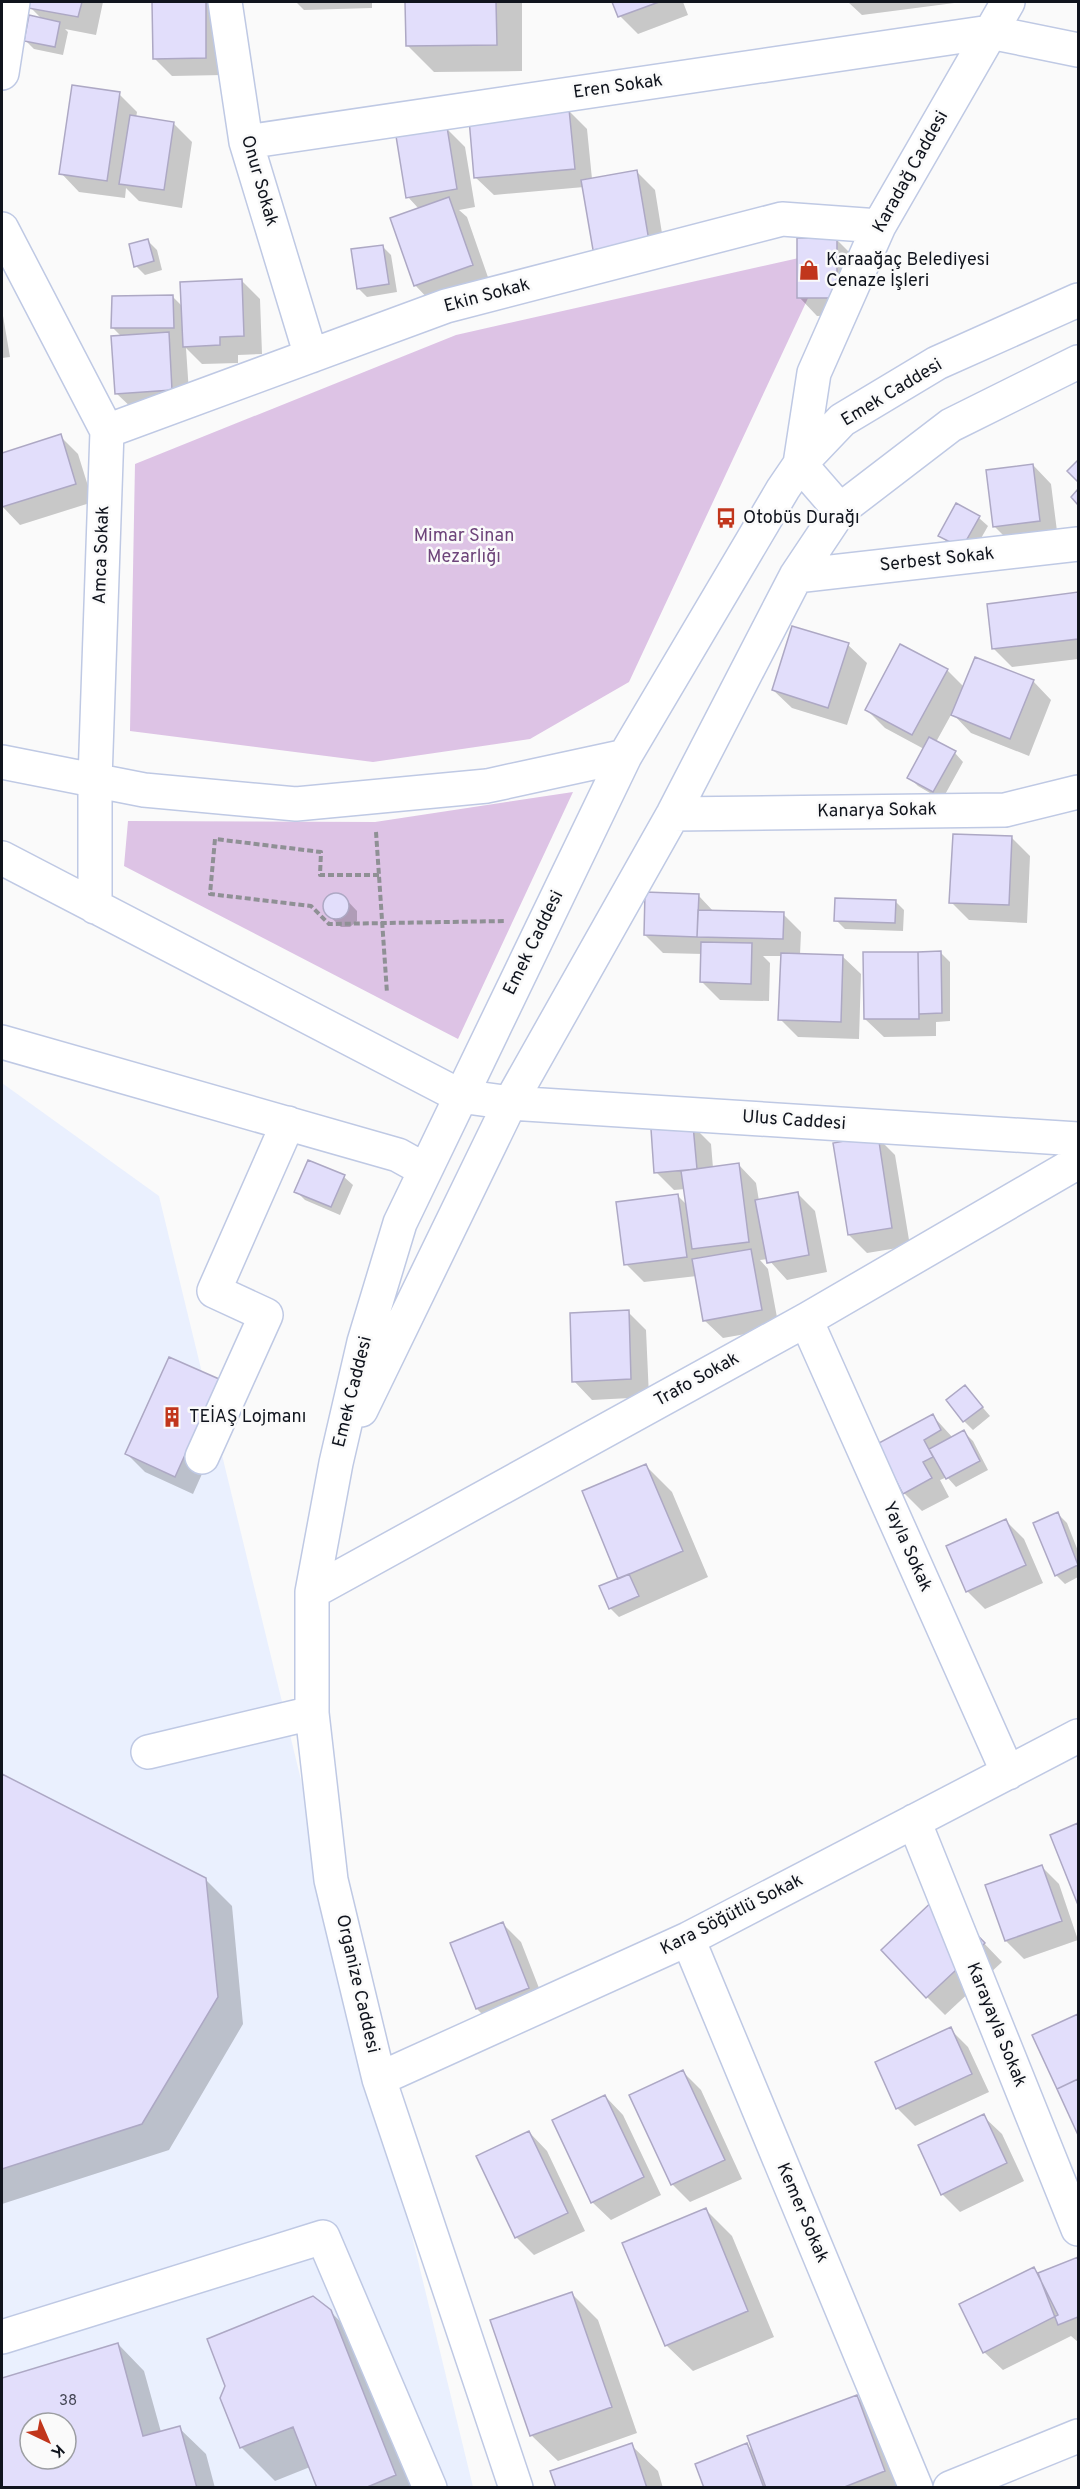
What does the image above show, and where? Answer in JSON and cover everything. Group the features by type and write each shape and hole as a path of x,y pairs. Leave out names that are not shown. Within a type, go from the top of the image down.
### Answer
{"street":[{"path":"2,74 13,2"},
{"name":"Onur Sokak","path":"225,2 246,142 311,356"},
{"name":"Karadağ Caddesi","path":"800,464 814,373 879,226 1008,2"},
{"name":"Eren Sokak","path":"246,142 990,33 1078,50"},
{"name":"Ekin Sokak","path":"107,431 446,306 782,219 879,226"},
{"name":"Amca Sokak","path":"2,229 107,431 95,780 94,907"},
{"name":"Emek Caddesi","path":"336,1463 364,1342 400,1223 625,756 783,489 800,464 842,420 937,363 1078,300"},
{"name":"Emek Caddesi","path":"336,1463 510,1103 673,814 796,576 840,510 951,425 1078,362"},
{"path":"800,464 840,510"},
{"name":"Serbest Sokak","path":"796,576 1078,544"},
{"path":"2,762 144,790 296,804 487,786 625,756"},
{"name":"Kanarya Sokak","path":"673,814 1005,810 1078,792"},
{"name":"Ulus Caddesi","path":"2,858 460,1096 510,1103 1078,1139"},
{"path":"2,1042 398,1155 425,1170"},
{"path":"202,1457 266,1315 214,1291 288,1123"},
{"name":"Trafo Sokak","path":"312,1592 806,1320 1078,1162"},
{"name":"Yayla Sokak","path":"806,1320 1008,1773"},
{"name":"Organize Caddesi","path":"336,1463 312,1592 312,1713 332,1880 379,2079 516,2487"},
{"path":"148,1752 312,1713"},
{"name":"Kara Söğütlü Sokak","path":"379,2079 687,1939 1078,1736"},
{"name":"Karayayla Sokak","path":"914,1821 1078,2229"},
{"name":"Kemer Sokak","path":"687,1939 916,2487"},
{"path":"2,2337 322,2237 430,2487"},
{"path":"950,2487 1078,2436"}],"path":[{"path":"375,822 387,993"},
{"path":"379,876 320,875 321,852 215,838 210,894 312,906 329,924 513,921"}],"shaded area":[{"path":"2,1083 159,1196 473,2487 2,2487"}],"green space":[{"name":"Mimar Sinan Mezarlığı","path":"830,251 629,682 530,739 373,762 130,731 135,464 456,335"},
{"path":"573,792 458,1039 124,866 128,821 375,822"}],"building":[{"path":"30,2 82,2 78,17 28,8"},
{"path":"152,2 206,2 206,58 153,59"},
{"path":"405,2 496,2 497,45 406,46"},
{"path":"612,2 659,2 618,17"},
{"path":"29,15 60,22 55,47 24,41"},
{"path":"72,85 120,92 107,181 59,174"},
{"path":"569,109 575,169 474,178 469,119"},
{"path":"130,115 174,122 164,190 119,184"},
{"path":"447,127 457,189 406,198 396,136"},
{"path":"637,170 649,241 593,250 581,180"},
{"path":"449,197 473,265 414,286 390,218"},
{"path":"797,238 837,238 837,298 797,298"},
{"path":"148,239 154,261 134,267 129,244"},
{"path":"383,245 389,284 357,289 351,249"},
{"path":"242,279 244,336 220,337 220,345 183,347 180,282"},
{"path":"173,295 174,328 111,328 112,296"},
{"path":"169,332 172,390 115,394 111,336"},
{"path":"61,434 76,484 2,507 2,453"},
{"path":"1078,460 1078,482 1067,471"},
{"path":"1033,464 1040,521 993,527 986,470"},
{"path":"1078,489 1078,505 1071,497"},
{"path":"956,503 980,516 962,548 938,536"},
{"path":"1078,592 1078,639 992,649 987,604"},
{"path":"792,626 849,643 828,708 772,690"},
{"path":"900,644 948,669 912,735 865,710"},
{"path":"975,657 1034,680 1010,739 951,715"},
{"path":"929,737 956,751 933,792 907,778"},
{"path":"953,834 1012,836 1009,905 949,903"},
{"path":"645,892 699,894 697,937 644,935"},
{"path":"336,893 345,897 349,906 345,915 336,919 327,915 323,906 327,897"},
{"path":"835,898 896,900 895,923 834,921"},
{"path":"698,910 784,912 783,939 697,937"},
{"path":"701,942 752,943 751,984 700,982"},
{"path":"941,951 942,1013 919,1014 918,952"},
{"path":"863,952 918,952 919,1019 864,1019"},
{"path":"781,953 843,955 841,1022 778,1020"},
{"path":"693,1125 697,1169 654,1173 651,1129"},
{"path":"878,1135 892,1228 848,1235 833,1143"},
{"path":"308,1160 345,1175 331,1207 294,1192"},
{"path":"739,1163 749,1242 692,1249 681,1171"},
{"path":"798,1192 809,1255 767,1263 755,1200"},
{"path":"678,1194 687,1257 624,1265 616,1202"},
{"path":"751,1249 762,1310 703,1321 692,1259"},
{"path":"629,1310 631,1379 572,1382 570,1313"},
{"name":"TEİAŞ Lojmanı","path":"169,1357 219,1379 175,1477 125,1454"},
{"path":"965,1385 983,1407 963,1422 946,1400"},
{"path":"933,1414 941,1430 924,1440 933,1457 923,1462 932,1478 903,1494 877,1444"},
{"path":"964,1430 980,1461 946,1479 929,1449"},
{"path":"646,1464 683,1551 618,1579 582,1491"},
{"path":"1058,1512 1078,1565 1055,1576 1033,1523"},
{"path":"1006,1519 1026,1565 966,1592 946,1546"},
{"path":"629,1574 639,1596 609,1609 599,1586"},
{"path":"2,1774 206,1878 218,1997 142,2124 2,2169"},
{"path":"1078,1823 1078,1905 1050,1835"},
{"path":"1042,1865 1062,1921 1005,1941 985,1885"},
{"path":"939,1895 985,1943 926,1998 881,1950"},
{"path":"503,1922 529,1988 476,2009 450,1943"},
{"path":"1078,2014 1078,2079 1057,2089 1032,2035"},
{"path":"951,2027 972,2074 896,2109 875,2062"},
{"path":"683,2070 725,2160 671,2185 629,2095"},
{"path":"1078,2079 1078,2135 1057,2089"},
{"path":"605,2095 644,2177 591,2203 552,2120"},
{"path":"984,2114 1007,2163 941,2195 918,2145"},
{"path":"529,2131 568,2213 515,2238 476,2156"},
{"path":"706,2208 748,2311 665,2346 622,2243"},
{"path":"1078,2257 1078,2317 1058,2325 1038,2273"},
{"path":"1034,2267 1058,2315 983,2353 959,2304"},
{"path":"572,2292 612,2407 530,2436 490,2320"},
{"path":"313,2296 331,2310 396,2475 365,2488 317,2488 293,2427 240,2448 220,2398 225,2386 207,2339"},
{"path":"118,2343 143,2436 180,2426 197,2488 2,2488 2,2378"},
{"path":"857,2395 885,2471 842,2488 766,2488 747,2436"},
{"path":"632,2443 647,2488 556,2488 550,2471"},
{"path":"747,2443 764,2488 704,2488 695,2464"}],"place":[{"name":"Karaağaç Belediyesi Cenaze İşleri","path":"809,270"},
{"name":"Otobüs Durağı","path":"726,518"},
{"name":"TEİAŞ Lojmanı","path":"172,1417"}]}
